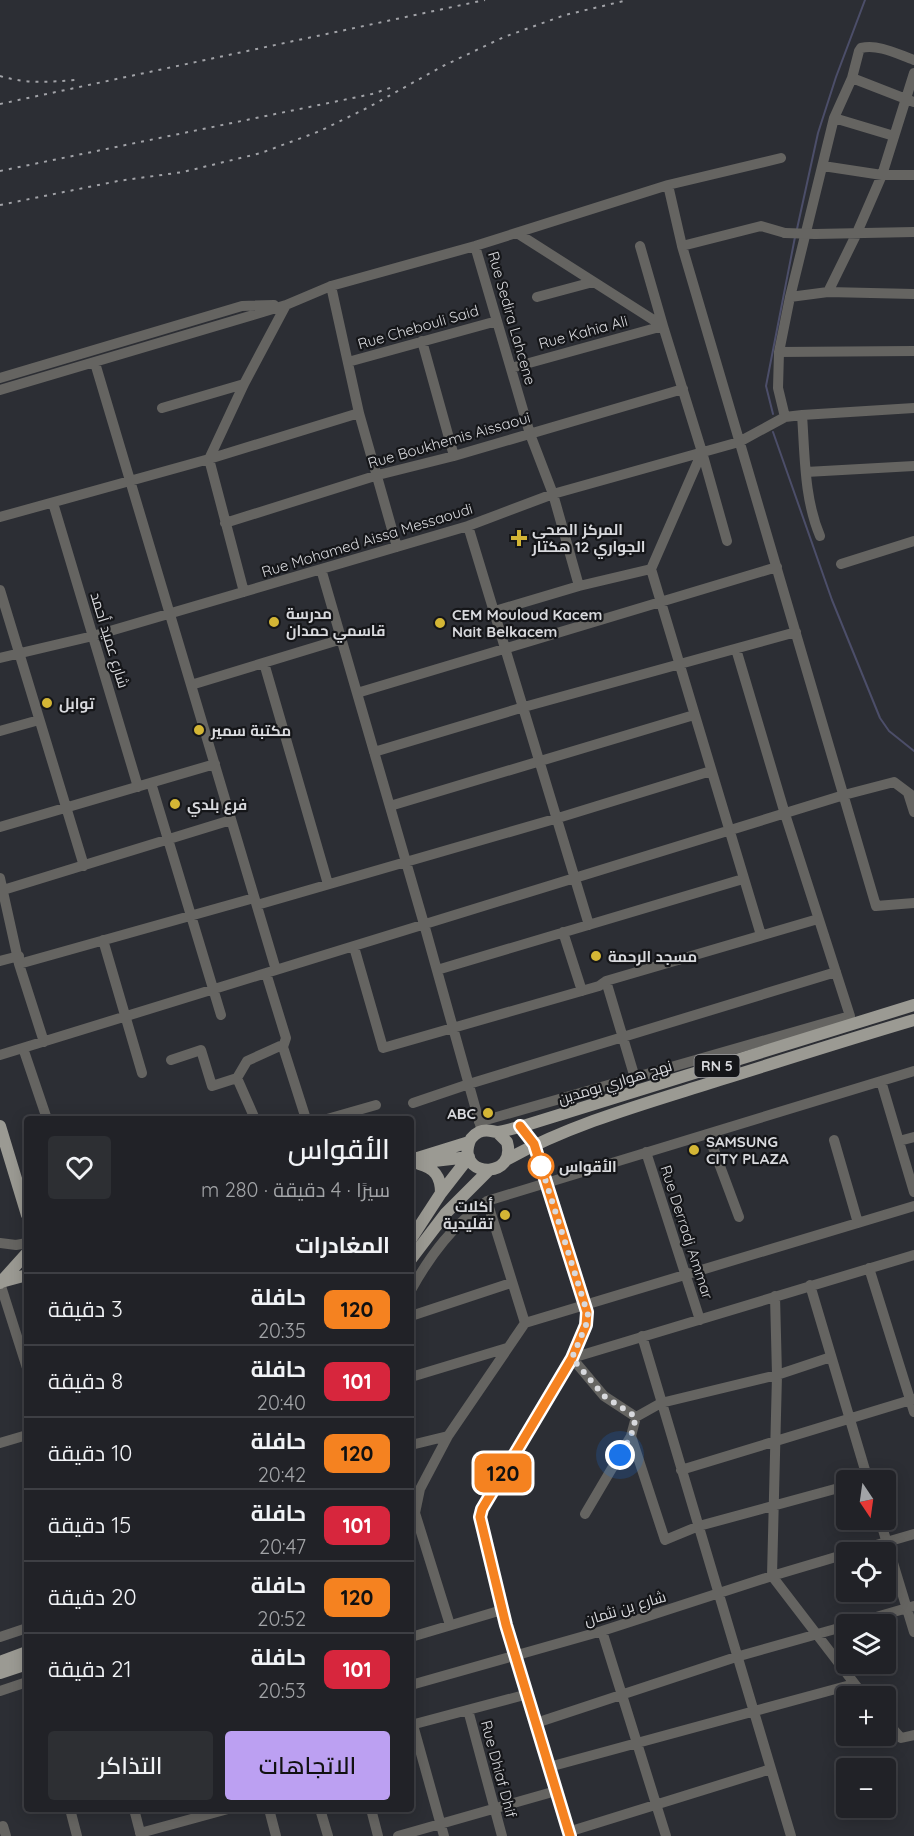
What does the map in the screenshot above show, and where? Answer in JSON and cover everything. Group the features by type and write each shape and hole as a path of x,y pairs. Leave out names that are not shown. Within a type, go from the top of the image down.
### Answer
{"main road":[{"name":"نهج هواري بومدين","path":"496,1132 914,1005"},
{"name":"نهج هواري بومدين","path":"506,1160 534,1144 581,1125 914,1020"},
{"path":"0,1126 24,1203"},
{"path":"414,1234 441,1193 469,1157 470,1142 481,1126 504,1137 508,1153 506,1160 498,1168 489,1170 476,1167 469,1157"},
{"path":"414,1161 470,1142"},
{"path":"414,1162 469,1157"},
{"path":"414,1162 428,1166 436,1173 440,1181 441,1193"},
{"path":"414,1255 446,1213 489,1170"},
{"path":"0,1283 24,1256"},
{"path":"0,1283 24,1276"},
{"path":"0,1662 24,1653"},
{"path":"0,1672 24,1665"}],"street":[{"path":"914,60 877,47 861,48 852,78 834,118 790,297 779,352 778,388 785,417 914,408"},
{"path":"828,292 882,175 894,136 910,101 914,73"},
{"path":"852,78 910,101"},
{"path":"834,118 894,136"},
{"path":"0,390 286,305 331,286 475,246 668,185 781,158"},
{"path":"823,166 882,175 914,175"},
{"path":"668,185 682,246 876,906 914,903"},
{"path":"682,246 761,226 785,233 856,235 914,232"},
{"path":"517,233 663,326"},
{"name":"Rue Sedira Lahcene","path":"475,246 530,434 553,494 579,586"},
{"path":"640,246 727,541"},
{"path":"537,297 593,282"},
{"path":"331,286 359,413 397,547"},
{"path":"790,297 828,292 914,294"},
{"path":"0,378 242,306 286,305"},
{"path":"244,592 209,459 244,384 286,305"},
{"name":"Rue Chebouli Said","path":"348,362 497,321"},
{"name":"Rue Kahia Ali","path":"511,368 663,326"},
{"path":"422,341 454,456"},
{"path":"779,352 914,351"},
{"path":"95,363 255,902 286,1038 283,1047 305,1116"},
{"path":"162,408 244,384"},
{"name":"Rue Boukhemis Aissaoui","path":"225,523 378,475 454,456 683,389"},
{"path":"0,517 130,482 359,413"},
{"path":"802,415 811,515 820,536"},
{"name":"Rue Mohamed Aissa Messaoudi","path":"0,658 93,636 468,526 553,494 739,442 785,417"},
{"path":"702,452 651,569 761,935"},
{"path":"806,472 914,466"},
{"name":"شارع عميد أحمد","path":"53,503 138,787"},
{"path":"468,526 589,924"},
{"path":"841,564 914,541"},
{"path":"357,693 777,567"},
{"path":"321,569 481,1126 635,1078 850,1016 871,1018 877,1032"},
{"path":"495,611 579,586 651,569"},
{"path":"0,590 84,866"},
{"path":"374,752 524,707 796,632"},
{"path":"191,685 342,639"},
{"path":"736,648 785,814 850,1016"},
{"path":"264,663 328,884"},
{"path":"390,806 694,715"},
{"path":"0,731 39,720"},
{"path":"0,827 214,764"},
{"path":"0,962 19,960 328,884 711,771"},
{"path":"0,1055 844,795 894,782 911,795 914,812"},
{"path":"151,783 221,1015"},
{"path":"2,891 231,820"},
{"path":"0,878 19,960 44,1041"},
{"path":"437,969 743,879"},
{"path":"354,947 383,1048 599,986 606,981 818,919"},
{"path":"563,932 582,991"},
{"path":"103,940 142,1073"},
{"path":"413,1103 469,1083 837,972"},
{"path":"606,981 635,1078"},
{"path":"171,1060 201,1050 212,1086 237,1078 247,1061 280,1046 283,1047"},
{"path":"23,1048 46,1116"},
{"path":"414,1285 440,1244 467,1216 487,1201 914,1071"},
{"path":"237,1078 254,1116"},
{"path":"881,1081 914,1192"},
{"path":"338,1116 376,1105"},
{"path":"520,1126 534,1144 584,1305 587,1322 572,1358 480,1514 502,1610 569,1834 771,1768"},
{"path":"708,1134 739,1217"},
{"path":"899,1141 914,1137"},
{"path":"834,1140 858,1223"},
{"name":"Rue Derradj Ammar","path":"646,1152 700,1320"},
{"path":"487,1201 525,1323"},
{"path":"414,1510 420,1489 448,1436 525,1323 914,1206"},
{"path":"0,1243 24,1244"},
{"path":"572,1358 914,1254"},
{"path":"869,1268 914,1412"},
{"path":"0,1283 24,1359"},
{"path":"414,1315 511,1283"},
{"path":"810,1285 864,1470"},
{"path":"549,1767 854,1684 772,1576 777,1375 775,1296"},
{"path":"642,1336 791,1836"},
{"path":"414,1376 507,1348"},
{"path":"585,1514 631,1436 636,1417 661,1403 777,1375 831,1357"},
{"path":"572,1358 604,1396 636,1417"},
{"path":"681,1470 912,1400"},
{"path":"0,1443 24,1436"},
{"path":"414,1444 448,1436"},
{"path":"631,1436 664,1540 699,1526 836,1489"},
{"path":"414,1517 450,1625"},
{"path":"883,1530 887,1542 914,1534"},
{"name":"شارع بن نثمان","path":"414,1684 602,1631 836,1557"},
{"path":"896,1567 910,1607 914,1632"},
{"path":"886,1614 910,1607"},
{"path":"414,1636 502,1610"},
{"path":"0,1637 24,1629"},
{"path":"536,1723 736,1657 836,1629"},
{"path":"602,1631 666,1836"},
{"path":"0,1691 24,1683"},
{"path":"414,1724 528,1694"},
{"name":"Rue Dhiaf Dhif","path":"468,1710 502,1836"},
{"path":"414,1732 444,1836"},
{"path":"896,1732 901,1738 914,1735"},
{"path":"398,1836 556,1791"},
{"path":"70,1812 77,1836"},
{"path":"135,1812 140,1835 218,1812"},
{"path":"269,1812 276,1836"},
{"path":"321,1812 328,1836"},
{"path":"372,1812 378,1836"},
{"path":"0,1827 3,1827 6,1836"}],"waterway":[{"path":"797,229 818,133 865,0"},
{"path":"773,414 766,386 795,237"},
{"path":"773,432 832,600 880,718 889,731 914,751"}],"railway":[{"path":"0,104 485,0"},
{"path":"0,205 118,181 183,172 261,153 320,131 443,66 504,37 565,15 628,0"},
{"path":"0,76 28,81 76,80"},
{"path":"0,171 372,94 393,87"}],"bus line":[{"name":"120","path":"520,1126 534,1144 588,1315 572,1358 482,1509 480,1517 506,1625 570,1836"}],"place":[{"name":"المركز الصحي الجواري 12 هكتار","path":"519,538"},
{"name":"مدرسة قاسمي حمدان","path":"274,622"},
{"name":"CEM Mouloud Kacem Nait Belkacem","path":"440,623"},
{"name":"توابل","path":"47,703"},
{"name":"مكتبة سمير","path":"199,730"},
{"name":"فرع بلدي","path":"175,804"},
{"name":"مسجد الرحمة","path":"596,956"},
{"name":"ABC","path":"488,1113"},
{"name":"SAMSUNG CITY PLAZA","path":"694,1150"},
{"name":"الأقواس","path":"541,1166"},
{"name":"أكلات تقليدية","path":"505,1215"}],"route":[{"path":"541,1166 540,1163 588,1315 572,1358 604,1396 636,1417 631,1436 620,1455"}]}
